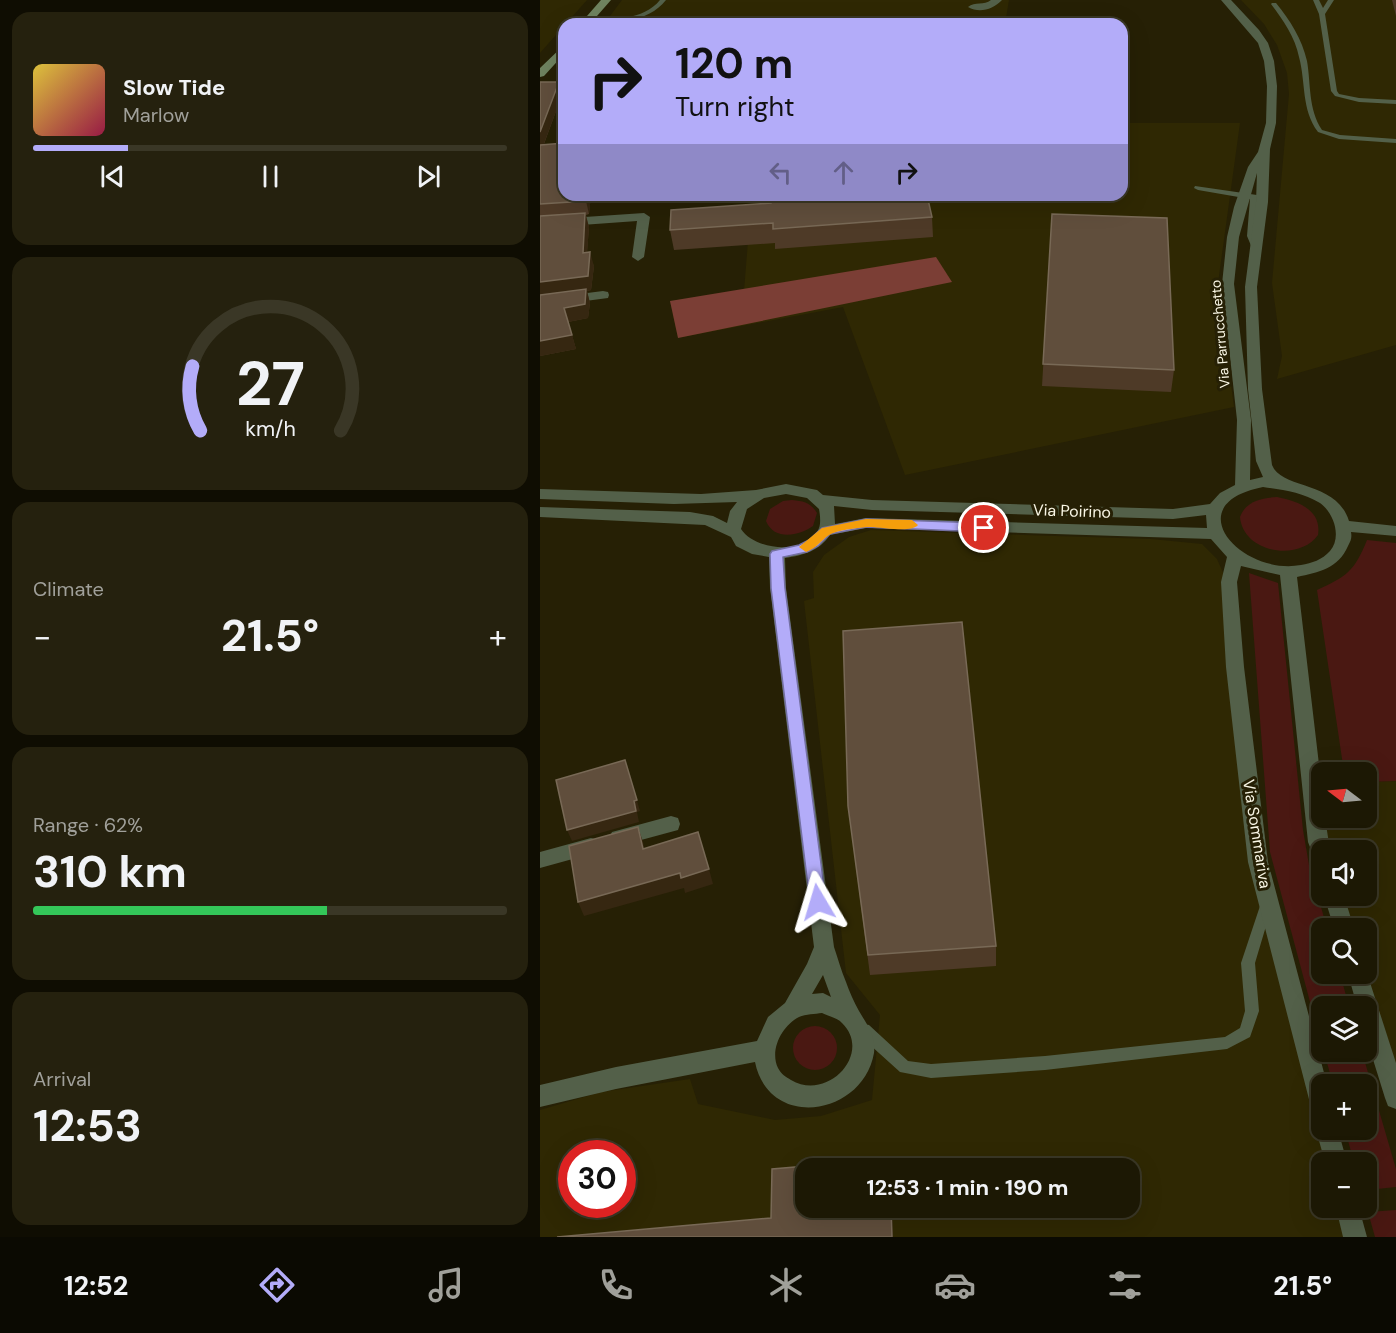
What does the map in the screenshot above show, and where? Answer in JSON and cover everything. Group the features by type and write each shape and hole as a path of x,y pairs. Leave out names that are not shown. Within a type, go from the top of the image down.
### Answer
{"main road":[{"path":"590,18 606,0"},
{"path":"540,74 558,54"}],"street":[{"path":"973,7 988,7 997,0"},
{"name":"Via Parrucchetto","path":"1226,0 1256,32 1263,43 1269,61 1272,106 1264,149 1262,202 1251,287 1255,388 1265,471 1280,482"},
{"name":"Via Parrucchetto","path":"1242,486 1244,420 1228,284 1233,237 1254,167 1264,149"},
{"path":"540,224 644,217 638,257"},
{"path":"540,303 603,295"},
{"path":"1263,482 1280,482 1315,493 1329,502 1339,513 1345,526 1345,540 1340,551 1330,561 1316,568 1288,572 1250,564 1223,545 1216,534 1213,522 1214,509 1232,490 1263,482"},
{"path":"540,494 729,498 772,490 800,490 821,500 829,515 826,531 814,543 802,549 777,554 750,548 735,533 708,520 690,517 540,512"},
{"path":"735,533 734,522 738,511 746,501 759,494"},
{"name":"Via Poirino","path":"821,500 863,504 1173,514 1214,509"},
{"name":"Via Poirino","path":"826,531 866,523 1216,534"},
{"path":"1345,526 1396,531"},
{"path":"777,554 778,588 824,947 835,981 855,1020 864,1040 863,1056 858,1071 832,1094 816,1098 799,1096 784,1090 772,1079 766,1065 765,1050 769,1034 779,1020 792,1010 808,1004 823,1003 838,1007 855,1020"},
{"name":"Via Sommariva","path":"1235,555 1229,582 1235,667 1258,862 1313,1074"},
{"path":"1288,572 1318,840"},
{"path":"540,860 672,824"},
{"path":"792,1010 816,968 824,947"},
{"path":"1361,984 1396,1098"},
{"path":"540,1096 616,1078 765,1050"},
{"path":"1351,1218 1356,1237"}],"lane":[{"path":"630,18 652,11 663,0"},
{"path":"1316,0 1322,14 1334,91 1337,95 1359,100 1396,102"},
{"path":"1322,14 1331,0"},
{"path":"1272,1 1288,22 1302,51 1311,115 1320,131 1339,137 1396,141"},
{"path":"1198,188 1254,197 1251,236 1255,246"},
{"path":"855,1020 905,1067 931,1071 1044,1063 1227,1043 1245,1032 1252,1011 1248,963 1268,900"}],"shaded area":[{"path":"540,0 587,0 571,18 558,18 558,33 540,53"},
{"path":"622,0 1009,0 1006,18 608,18"},
{"path":"1241,0 1396,0 1396,345 1277,379 1282,356 1272,283 1289,94 1287,73 1277,45 1264,24"},
{"path":"1128,123 1240,123 1218,283 1234,407 905,475 843,307 678,338 670,301 744,291 751,204 783,203 783,201 1128,201"},
{"path":"936,257 952,282 678,338 670,301"},
{"path":"1277,497 1300,504 1307,508 1316,519 1318,535 1298,549 1273,550 1261,546 1243,529 1240,517 1246,507 1260,500"},
{"path":"783,501 807,503 815,510 817,513 813,526 794,534 775,532 766,521 770,509"},
{"path":"871,530 1151,539 1202,544 1217,559 1229,586 1258,862 1313,1074 1311,1140 1330,1140 1333,1152 1311,1152 1311,1218 1350,1218 1355,1237 540,1237 540,1110 601,1092 690,1079 698,1104 775,1120 821,1116 872,1100 880,1015 846,973 804,601 814,598 813,572 824,555 849,537"},
{"path":"1367,540 1396,543 1396,781 1377,782 1377,762 1343,762 1317,590 1343,576 1358,559"},
{"path":"1249,573 1278,583 1303,830 1311,872 1311,906 1321,906 1324,918 1311,918 1311,984 1343,984 1346,996 1311,996 1311,1006 1270,852"},
{"path":"1396,781 1396,1098 1377,1036 1377,996 1365,996 1361,984 1377,984 1377,918 1341,918 1337,906 1377,906 1377,840 1320,840 1318,828 1377,828 1377,782"},
{"path":"815,1026 831,1032 837,1048 831,1064 815,1070 799,1064 793,1048 799,1032"},
{"path":"1327,1062 1365,1062 1368,1074 1330,1074"},
{"path":"1377,1104 1396,1169 1396,1187 1377,1189 1377,1152 1351,1152 1348,1140 1377,1140"},
{"path":"1396,1210 1396,1237 1375,1237 1370,1218 1377,1218 1377,1211"}],"building":[{"path":"540,82 558,82 558,85 540,132"},
{"path":"558,144 558,201 586,201 540,204 540,145"},
{"path":"771,201 928,201 932,217 773,229 773,223 670,230 671,210 771,203"},
{"path":"585,213 583,253 590,252 588,276 540,282 540,216"},
{"path":"1052,214 1167,218 1174,370 1043,364"},
{"path":"586,289 585,304 564,308 572,335 540,341 540,295"},
{"path":"962,622 996,946 868,955 848,806 843,631"},
{"path":"625,760 637,800 634,801 636,811 567,830 556,780"},
{"path":"638,827 643,849 698,832 709,869 681,878 680,873 578,902 569,846"},
{"path":"795,1167 795,1218 891,1218 892,1237 557,1237 771,1218 772,1169"}],"slow traffic":[{"path":"806,547 814,543 826,531 866,523 912,525"}],"route":[{"path":"818,902 778,588 777,554 802,549 814,543 826,531 866,523 984,528"}]}
